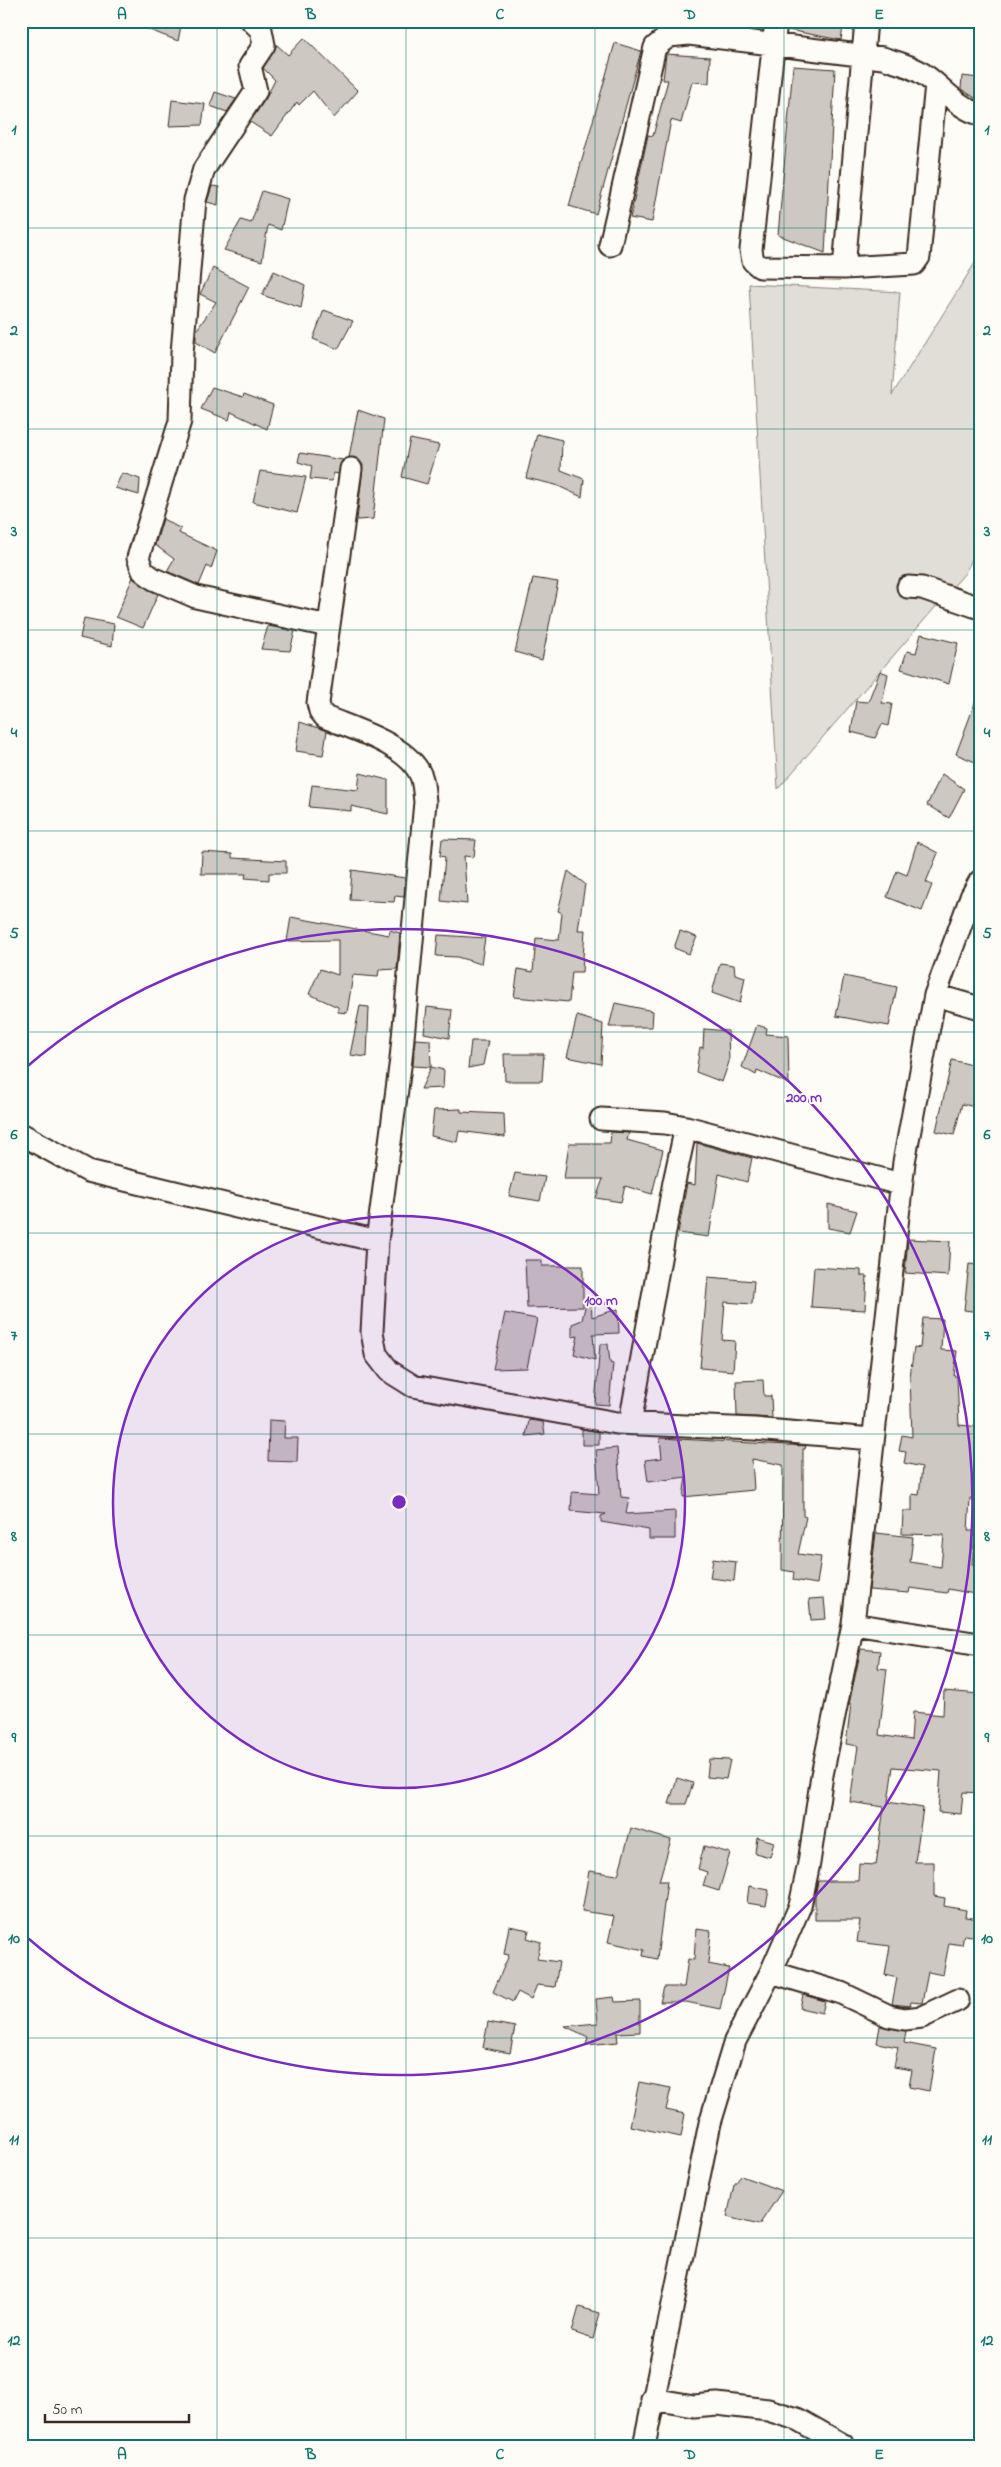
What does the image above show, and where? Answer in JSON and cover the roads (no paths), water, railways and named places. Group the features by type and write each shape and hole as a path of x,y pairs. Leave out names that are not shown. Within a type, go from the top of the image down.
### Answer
{"street":[{"path":"252,21 261,30 264,45 250,66 256,91 204,169 196,200 182,353 180,421 138,558 143,571 154,579 196,598 328,626"},
{"path":"776,21 751,250 753,261 760,267 844,268 914,264 919,257 936,84"},
{"path":"844,268 866,21"},
{"path":"610,245 654,47 669,36 689,34 883,58 908,66 936,84 968,110 980,114"},
{"path":"351,469 318,695 320,711 325,717 402,751 413,762 421,776 426,802 401,1059 377,1241 372,1332 376,1354 389,1371 413,1386 441,1392 630,1423 754,1429 872,1439"},
{"path":"908,587 922,588 980,608"},
{"path":"644,2446 652,2399 710,2123 735,2041 771,1972 800,1906 810,1863 822,1775 853,1624 900,1184 935,995 971,897 980,881"},
{"path":"935,995 980,1008"},
{"path":"601,1119 665,1123 686,1127 900,1184"},
{"path":"630,1423 674,1182 686,1127"},
{"path":"21,1134 88,1170 377,1241"},
{"path":"853,1624 980,1644"},
{"path":"771,1972 841,1993 897,2018 922,2017 958,2000"},
{"path":"652,2399 694,2406 718,2404 768,2410 797,2419 843,2445"}]}
